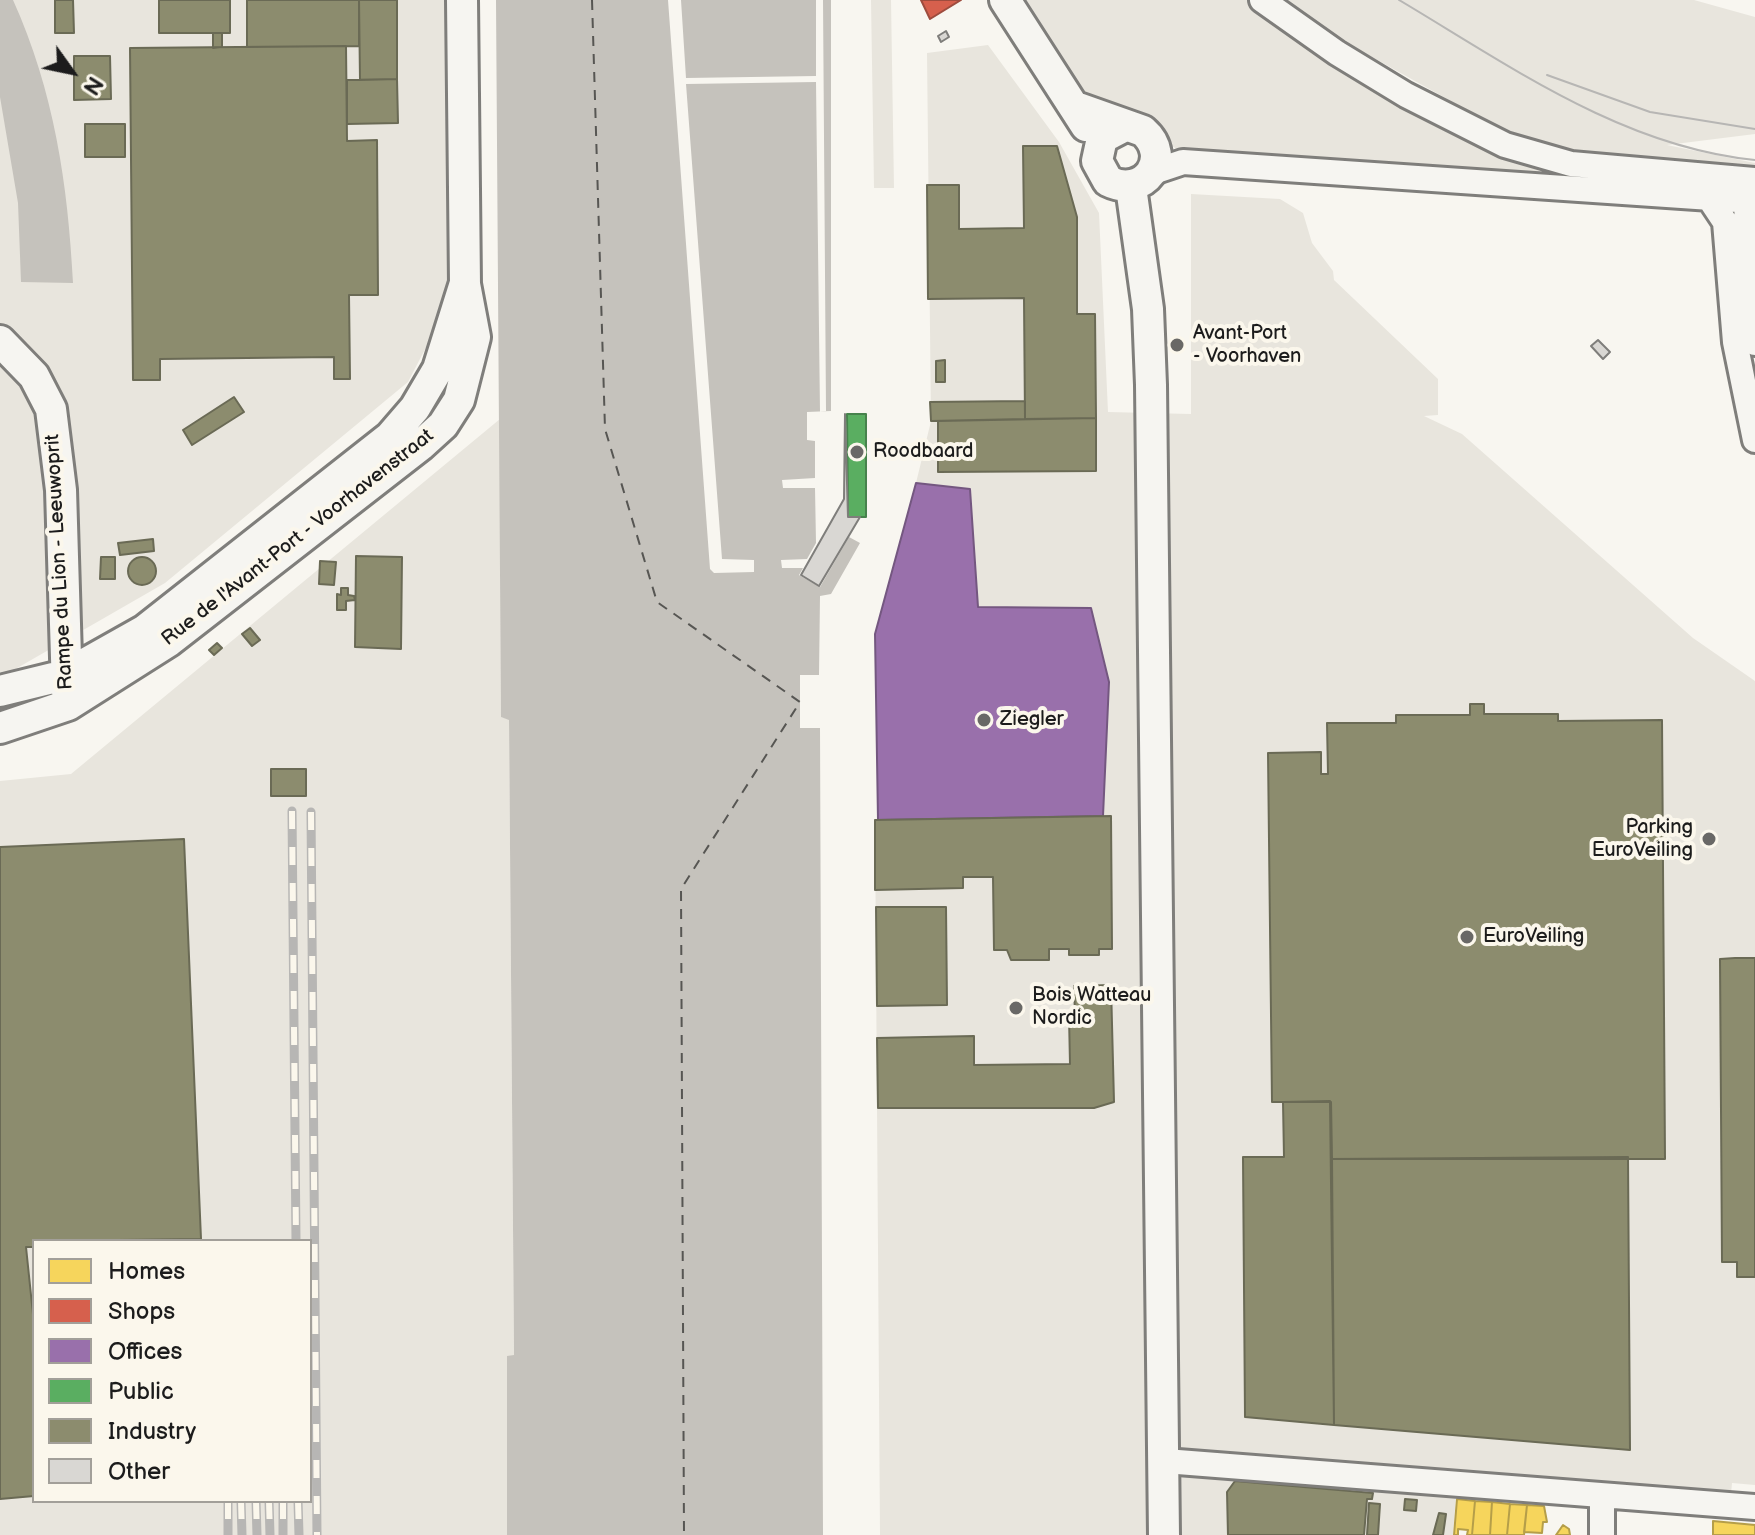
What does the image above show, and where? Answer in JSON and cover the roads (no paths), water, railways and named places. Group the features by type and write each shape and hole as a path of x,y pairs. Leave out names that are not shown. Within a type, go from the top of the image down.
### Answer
{"main road":[{"path":"462,0 465,284"},
{"path":"1005,0 1078,108 1098,149"},
{"path":"1078,108 1123,127 1143,131 1146,168 1164,1535"},
{"path":"1123,127 1102,138 1098,149 1097,161 1108,181 1146,168"},
{"name":"Rue de l'Avant-Port - Voorhavenstraat","path":"0,691 65,675 145,630 390,437 415,408 438,369 465,284"},
{"name":"Rue de l'Avant-Port - Voorhavenstraat","path":"0,728 68,705 169,641 443,425 459,400 475,337 465,284"},
{"name":"Rampe du Lion - Leeuwoprit","path":"0,341 34,376 51,409 61,490 68,705"}],"street":[{"path":"1262,0 1337,53 1406,95 1505,145 1571,164 1752,194"},
{"path":"1146,168 1183,162 1709,198 1752,194"},
{"path":"1752,194 1744,269 1755,343"},
{"path":"1709,198 1725,222 1735,342 1755,440"},
{"path":"1165,1461 1755,1507"},
{"path":"1602,1496 1602,1535"}],"tram line":[{"path":"1399,0 1526,76 1614,121 1659,139 1706,152 1755,160"},
{"path":"1547,75 1650,112 1755,129"}],"railway":[{"path":"292,811 296,1239"},
{"path":"311,812 317,1535"},
{"path":"228,1503 228,1535"},
{"path":"241,1503 242,1535"},
{"path":"256,1503 257,1535"},
{"path":"269,1503 270,1535"},
{"path":"283,1503 283,1535"},
{"path":"298,1503 299,1535"}],"place":[{"name":"Avant-Port - Voorhaven","path":"1177,345"},
{"name":"Roodbaard","path":"857,452"},
{"name":"Ziegler","path":"984,720"},
{"name":"Parking EuroVeiling","path":"1709,839"},
{"name":"EuroVeiling","path":"1467,937"},
{"name":"Bois Watteau Nordic","path":"1016,1008"}]}
